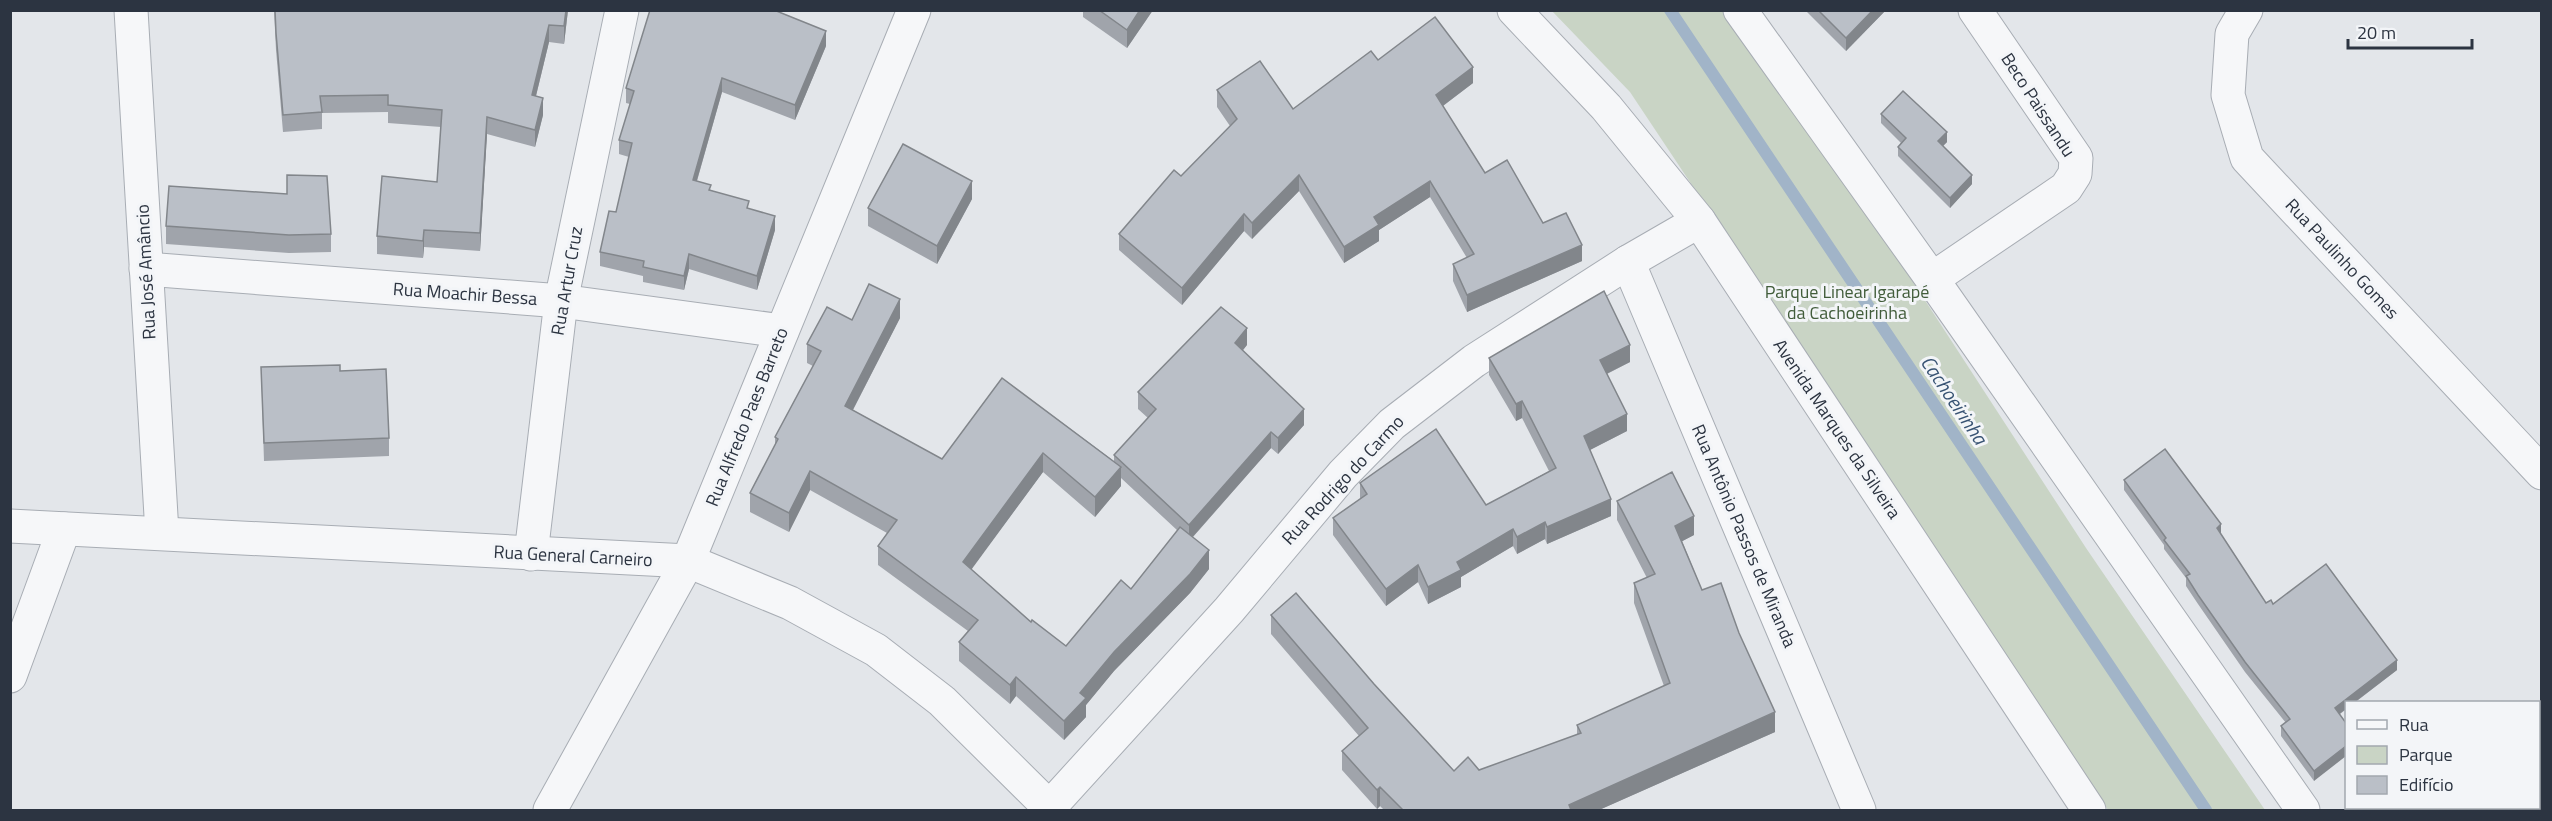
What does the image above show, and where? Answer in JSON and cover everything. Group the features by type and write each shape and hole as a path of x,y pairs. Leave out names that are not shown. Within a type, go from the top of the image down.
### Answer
{"street":[{"name":"Rua José Amâncio","path":"131,10 162,533"},
{"name":"Rua Artur Cruz","path":"531,554 561,301 622,10"},
{"name":"Rua Alfredo Paes Barreto","path":"550,810 688,561 914,10"},
{"name":"Avenida Marques da Silveira","path":"1514,10 1606,107 1699,221 2090,810"},
{"path":"1740,10 1932,279 2303,810"},
{"name":"Rua Paulinho Gomes","path":"2246,10 2232,34 2228,95 2247,158 2541,473"},
{"name":"Beco Paissandu","path":"1932,279 2066,188 2075,174 2076,158 1983,13"},
{"name":"Rua Rodrigo do Carmo","path":"1050,810 1229,610 1343,474 1392,424 1474,361 1628,262 1699,221"},
{"name":"Rua Antônio Passos de Miranda","path":"1628,262 1859,810"},
{"name":"Rua Moachir Bessa","path":"146,269 561,301 782,331"},
{"name":"Rua General Carneiro","path":"10,526 688,561 790,603 876,650 942,701 1050,810"},
{"path":"10,676 64,529"}],"green space":[{"name":"Parque Linear Igarapé da Cachoeirinha","path":"1552,11 1729,11 1917,288 2086,548 2265,810 2108,810 1630,92"}],"building":[{"path":"275,10 566,10 564,26 549,25 532,95 543,98 535,130 487,117 480,233 424,230 423,241 377,236 382,176 437,182 442,110 388,105 388,95 320,96 322,112 283,115"},
{"path":"650,10 774,10 826,31 795,105 722,78 693,180 711,185 709,190 749,201 747,208 775,216 757,276 689,254 684,276 643,267 644,261 600,252 609,211 616,212 632,143 619,140 634,91 626,88"},
{"path":"1099,10 1140,10 1127,30"},
{"path":"1818,10 1873,10 1846,38"},
{"path":"1435,17 1473,67 1436,95 1485,173 1507,160 1543,223 1566,213 1582,245 1467,295 1453,264 1474,254 1430,181 1374,217 1379,225 1344,247 1299,175 1252,223 1244,214 1182,288 1119,234 1174,170 1181,176 1237,119 1217,90 1260,61 1293,109 1371,51 1378,60"},
{"path":"1903,91 1947,132 1938,141 1972,175 1950,198 1898,147 1906,138 1881,114"},
{"path":"903,144 972,181 937,246 868,208"},
{"path":"287,175 327,176 331,234 289,235 166,226 169,186 287,194"},
{"path":"869,284 900,299 845,406 942,459 1002,378 1121,467 1095,497 1043,453 963,562 1031,622 1032,620 1066,646 1121,580 1131,589 1180,527 1209,550 1190,574 1114,652 1080,693 1086,698 1064,721 1016,677 1010,685 959,642 978,620 878,546 897,520 810,471 789,513 750,493 778,439 775,437 821,351 807,344 827,307 852,320"},
{"path":"1604,291 1630,345 1600,360 1627,414 1584,436 1611,499 1547,527 1545,522 1517,537 1513,529 1457,562 1461,570 1428,587 1418,565 1386,589 1333,518 1367,494 1360,483 1436,429 1486,505 1556,468 1522,401 1516,404 1489,358"},
{"path":"1221,307 1247,328 1235,343 1304,409 1278,438 1271,432 1189,525 1114,455 1156,409 1138,392"},
{"path":"340,365 340,371 386,369 389,438 264,443 261,367"},
{"path":"2165,449 2221,524 2217,528 2266,603 2271,600 2273,604 2326,564 2397,660 2335,708 2345,722 2345,747 2314,771 2281,726 2290,719 2245,662 2198,595 2186,576 2190,574 2124,480"},
{"path":"1672,472 1694,516 1675,526 1702,590 1721,583 1739,633 1775,712 1569,805 1571,810 1403,810 1380,787 1377,790 1342,751 1368,728 1271,615 1296,593 1374,684 1454,771 1468,757 1479,770 1581,733 1577,725 1670,683 1634,583 1655,574 1617,501"}],"waterway":[{"name":"Cachoeirinha","path":"1670,10 2206,810"}]}
